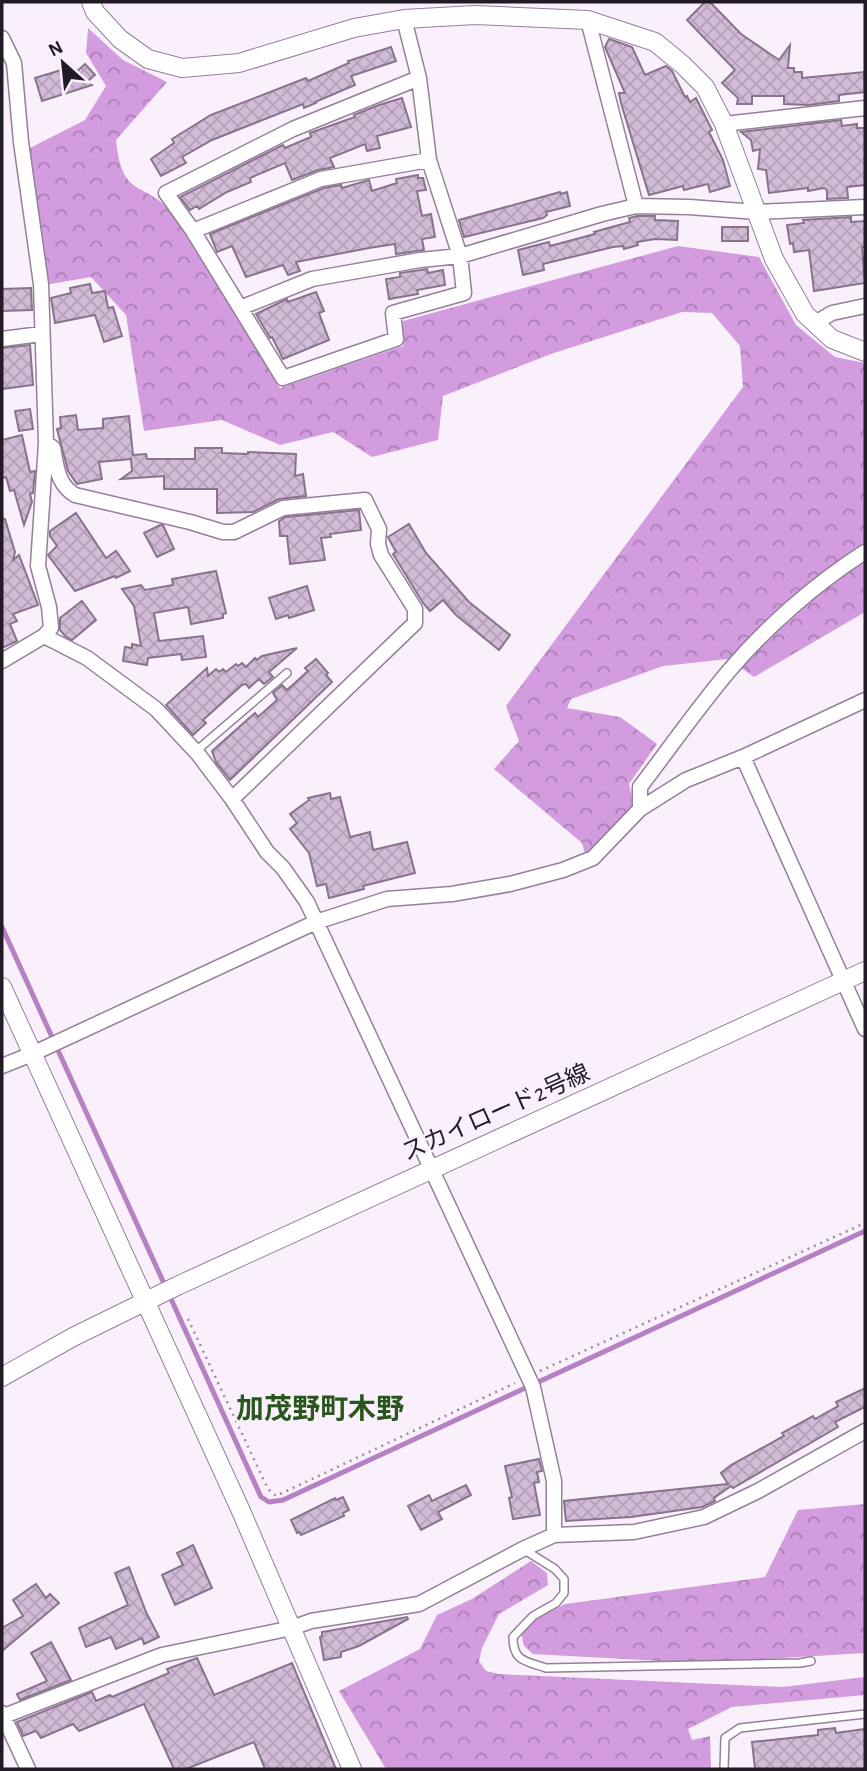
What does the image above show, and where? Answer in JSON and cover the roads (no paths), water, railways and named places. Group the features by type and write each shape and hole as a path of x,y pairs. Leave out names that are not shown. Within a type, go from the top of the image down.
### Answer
{"street":[{"path":"90,2 95,12 120,39 148,59 182,68 239,63 354,28 404,19 475,15 587,20 655,43 705,87 724,124 774,259 805,314 832,339 865,352"},
{"path":"404,19 419,78 429,160 460,257 464,293 393,313 396,339 283,377 193,231 166,193 293,129 419,78"},
{"path":"587,20 636,206"},
{"path":"2,38 14,63 21,142 40,284 46,443 38,566 49,607 51,628 44,636 2,661"},
{"path":"724,124 865,108"},
{"path":"193,231 321,179 429,160"},
{"path":"240,307 312,279 420,260 460,257 636,206 757,212 865,207"},
{"path":"815,323 832,313 865,306"},
{"path":"2,339 41,334"},
{"path":"46,443 53,448 59,477 65,489 75,495 223,532 234,531 283,508 365,500 379,529 378,544 381,555 415,609 415,623 232,799"},
{"path":"640,809 640,787 727,673 774,625 839,569 865,552"},
{"path":"44,636 87,658 156,709 196,751 267,852 283,868 307,902 530,1382 554,1481 554,1535"},
{"path":"2,1066 316,922 387,899 452,894 510,884 563,870 593,858 640,809 686,780 743,757 865,700"},
{"path":"743,757 865,1029"},
{"name":"スカイロード2号線","path":"2,1377 73,1337 177,1286 865,971"},
{"path":"2,987 32,1054 154,1298 352,1769"},
{"path":"28,1769 3,1714 162,1655 292,1628 311,1621 419,1604 554,1535 634,1532 704,1517 758,1491 865,1431"}],"lane":[{"path":"196,751 287,673"},
{"path":"523,1549 555,1569 564,1579 564,1593 556,1603 533,1616 513,1637 513,1649 521,1660 546,1668 811,1661"},
{"path":"724,1769 725,1738 740,1728 865,1714"}],"waterway":[{"path":"2,927 261,1497 269,1502 283,1500 865,1231"}],"district":[{"name":"加茂野町木野","path":"320,1410"}]}
